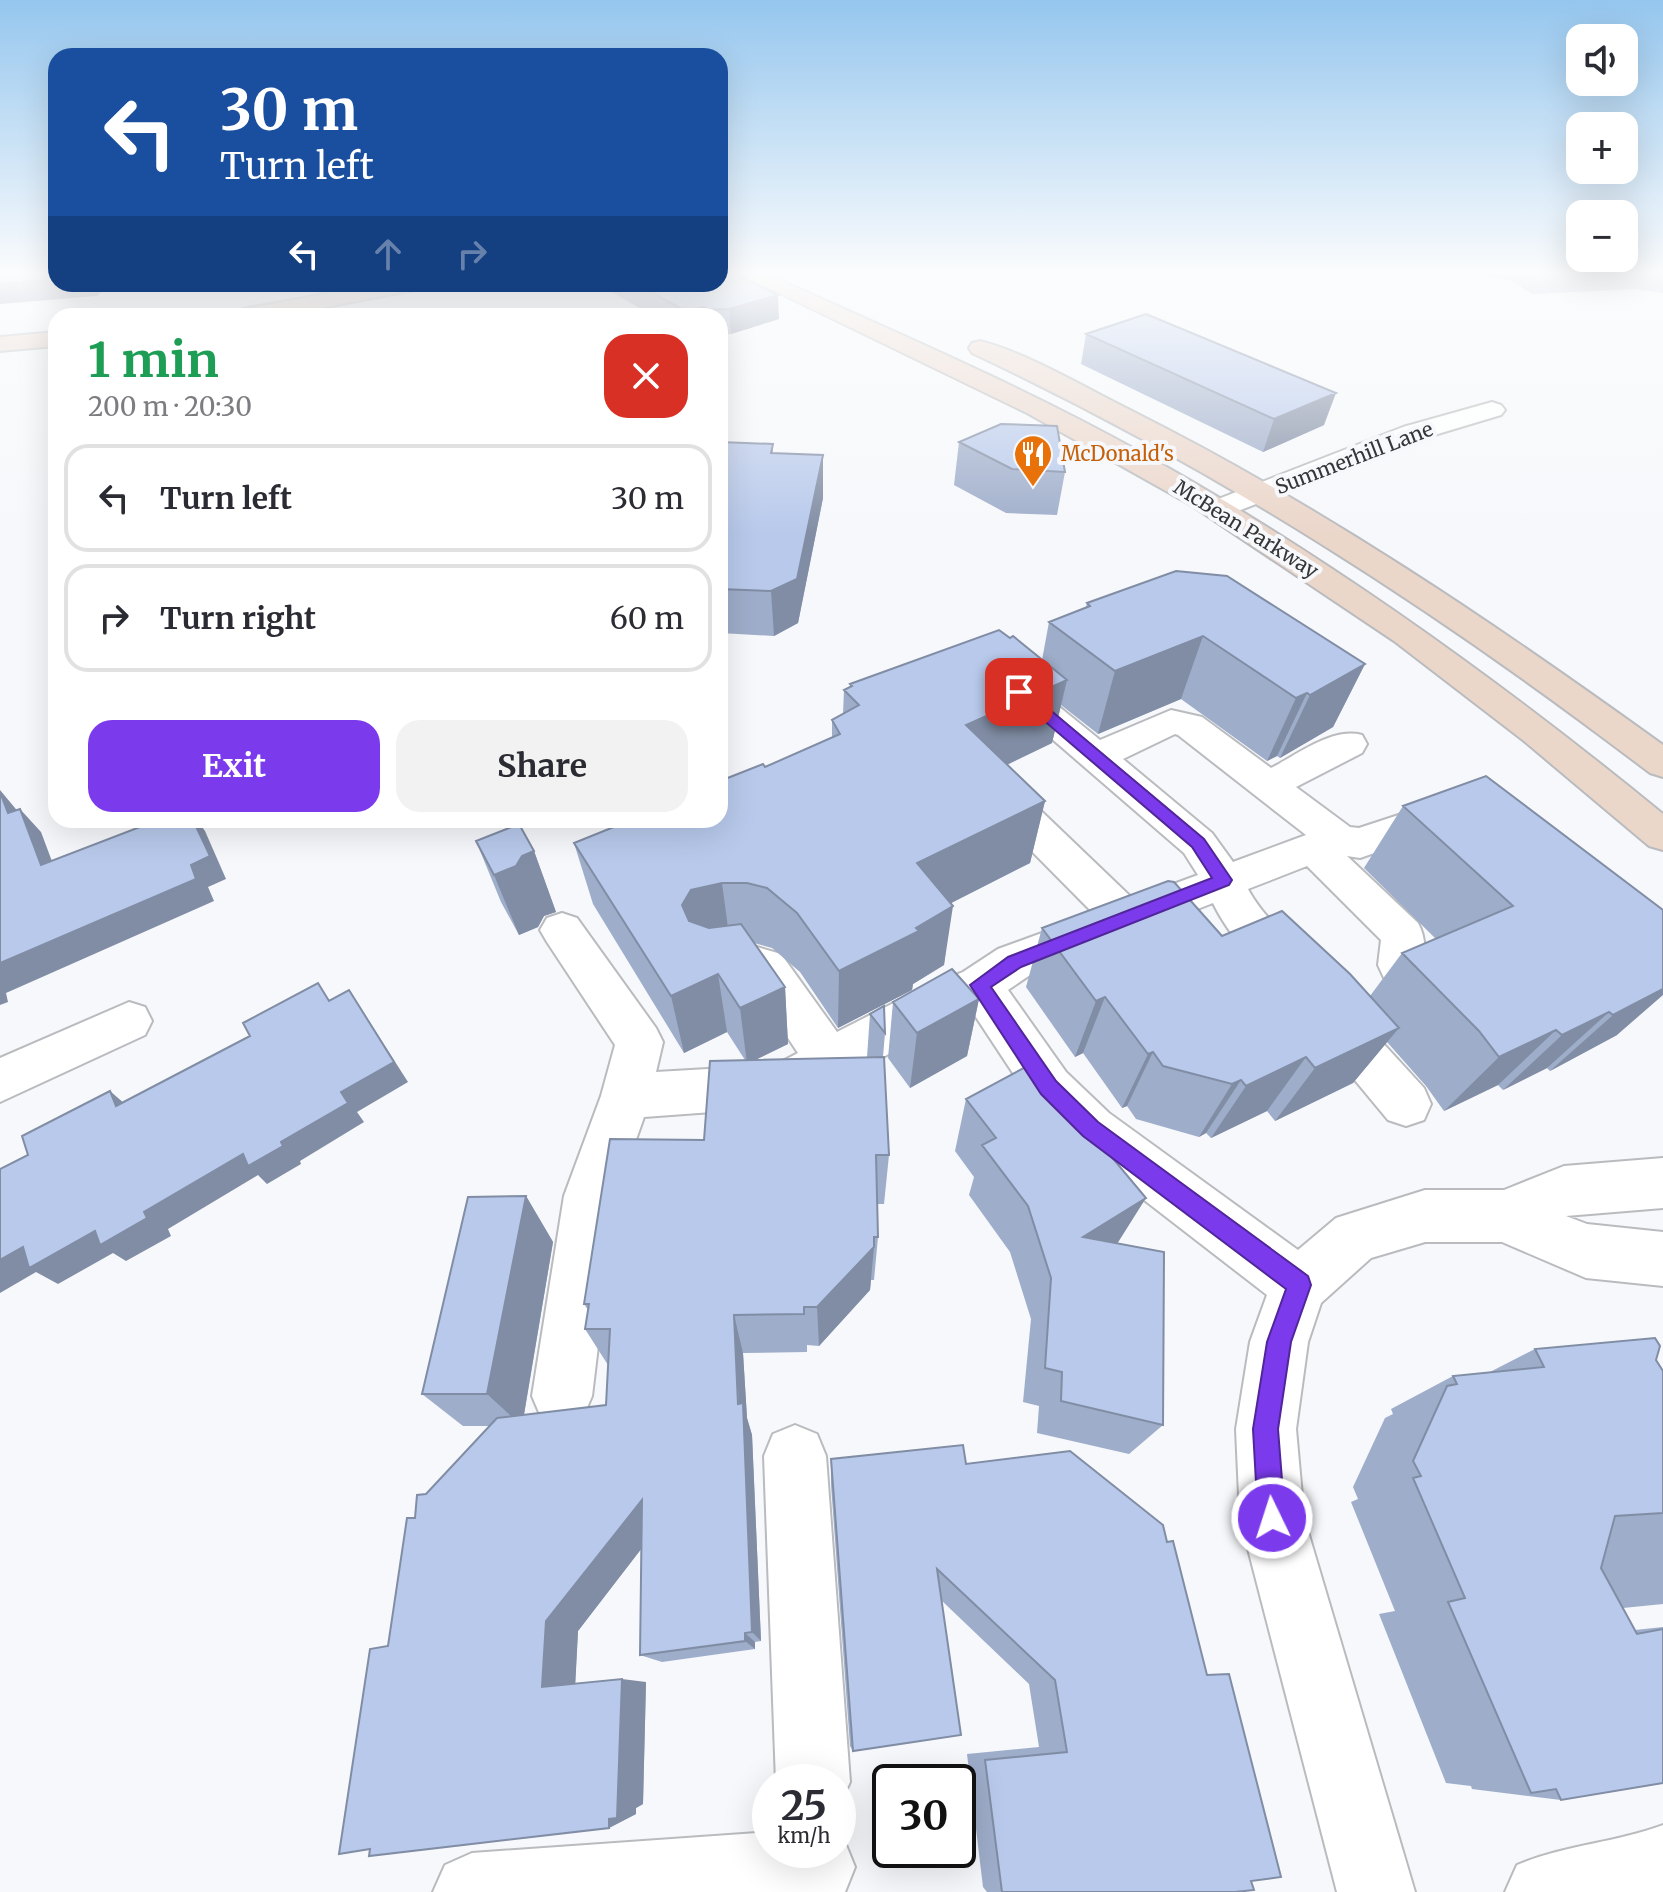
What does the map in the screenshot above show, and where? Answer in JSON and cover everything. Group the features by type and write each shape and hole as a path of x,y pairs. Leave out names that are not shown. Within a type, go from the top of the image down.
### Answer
{"main road":[{"name":"McBean Parkway","path":"933,359 1012,396 1218,509 1310,568 1451,668 1663,836"},
{"name":"McBean Parkway","path":"1004,359 1091,399 1263,492 1492,639 1663,764"}],"street":[{"name":"Summerhill Lane","path":"1218,509 1412,433 1492,410"},
{"path":"1019,692 1198,843 1223,880 1239,913 1406,1104"},
{"path":"1094,758 1171,722 1189,725 1267,786 1326,845 1403,935 1400,965"},
{"path":"1267,786 1349,744"},
{"path":"1002,797 1125,918"},
{"path":"626,1096 781,1086 831,1062 941,1000 979,985 1014,962 1223,880 1326,845 1360,843 1426,820"},
{"path":"562,930 639,1042 626,1096 590,1196 562,1396"},
{"path":"718,966 748,960 765,967 831,1062"},
{"path":"979,985 1049,1087 1091,1129 1299,1285"},
{"path":"0,1081 129,1021"},
{"path":"1376,1892 1272,1518 1266,1429 1279,1342 1299,1285 1355,1237 1425,1216 1504,1216 1564,1191 1663,1183"},
{"path":"1504,1216 1586,1251 1663,1259"},
{"path":"795,1456 812,1764"},
{"path":"1544,1892 1626,1877 1663,1863"},
{"path":"472,1892 818,1870"}],"building":[{"path":"1142,359 1255,359 1336,393 1274,419"},
{"path":"1001,424 1057,426 1065,472 1012,469 959,442"},
{"path":"728,442 773,444 771,453 823,455 797,579 771,591 728,589"},
{"path":"1176,571 1227,576 1365,664 1310,695 1307,693 1296,698 1203,636 1115,671 1049,622 1090,606 1087,603"},
{"path":"999,630 1010,638 1013,636 1067,680 966,725 1045,801 917,863 953,906 916,928 919,931 839,971 797,913 767,888 747,883 722,883 691,890 682,905 689,921 709,928 741,924 785,987 740,1008 718,974 671,996 574,843 611,828 728,828 728,778 763,764 765,767 840,734 832,720 859,705 844,690 852,686 850,684"},
{"path":"1486,776 1663,910 1663,989 1613,1015 1609,1012 1562,1035 1556,1030 1499,1057 1479,1031 1402,953 1513,906 1403,806"},
{"path":"0,792 8,813 20,809 41,865 137,828 197,828 210,856 191,865 196,879 0,963"},
{"path":"509,828 521,828 534,851 522,856 516,866 494,875 476,841"},
{"path":"1168,881 1174,882 1222,936 1282,911 1350,974 1399,1028 1315,1068 1306,1057 1246,1086 1241,1080 1232,1084 1163,1066 1153,1052 1148,1054 1105,997 1096,1001 1042,928"},
{"path":"952,969 979,999 917,1033 893,1002"},
{"path":"318,983 329,1001 349,990 394,1062 341,1092 348,1103 281,1142 283,1146 248,1166 243,1154 144,1212 147,1218 100,1245 95,1231 29,1268 23,1247 0,1260 0,1169 28,1155 22,1136 110,1091 116,1106 250,1036 243,1023"},
{"path":"884,1006 885,1033 870,1014"},
{"path":"884,1057 889,1155 876,1155 878,1237 874,1237 874,1247 817,1307 804,1307 804,1314 734,1315 738,1404 743,1403 752,1632 745,1633 745,1641 640,1655 642,1500 546,1621 542,1687 622,1679 617,1818 609,1819 609,1828 369,1856 370,1849 339,1854 370,1649 388,1646 407,1518 415,1518 417,1495 426,1494 497,1418 606,1405 610,1329 585,1329 589,1304 584,1304 610,1139 704,1140 710,1061"},
{"path":"1033,1063 1146,1198 1083,1237 1164,1252 1163,1425 1061,1401 1062,1372 1045,1368 1051,1278 1028,1206 982,1145 996,1138 966,1099"},
{"path":"526,1196 487,1394 422,1394 468,1197"},
{"path":"1655,1338 1660,1346 1656,1360 1663,1371 1663,1513 1615,1516 1601,1568 1637,1634 1663,1629 1663,1783 1561,1800 1556,1789 1531,1793 1448,1602 1465,1598 1413,1478 1421,1476 1413,1461 1447,1386 1457,1384 1453,1376 1544,1367 1535,1349"},
{"path":"963,1445 966,1464 1070,1451 1163,1525 1167,1542 1173,1541 1207,1675 1229,1674 1281,1877 1251,1881 1254,1890 1235,1892 1002,1892 985,1760 1067,1752 1055,1680 937,1569 961,1735 853,1751 831,1459"}],"place":[{"name":"McDonald's","path":"1033,488"}],"route":[{"path":"1019,692 1198,843 1223,880 1014,962 979,985 1049,1087 1091,1129 1299,1285 1279,1342 1266,1429 1272,1518"}]}
